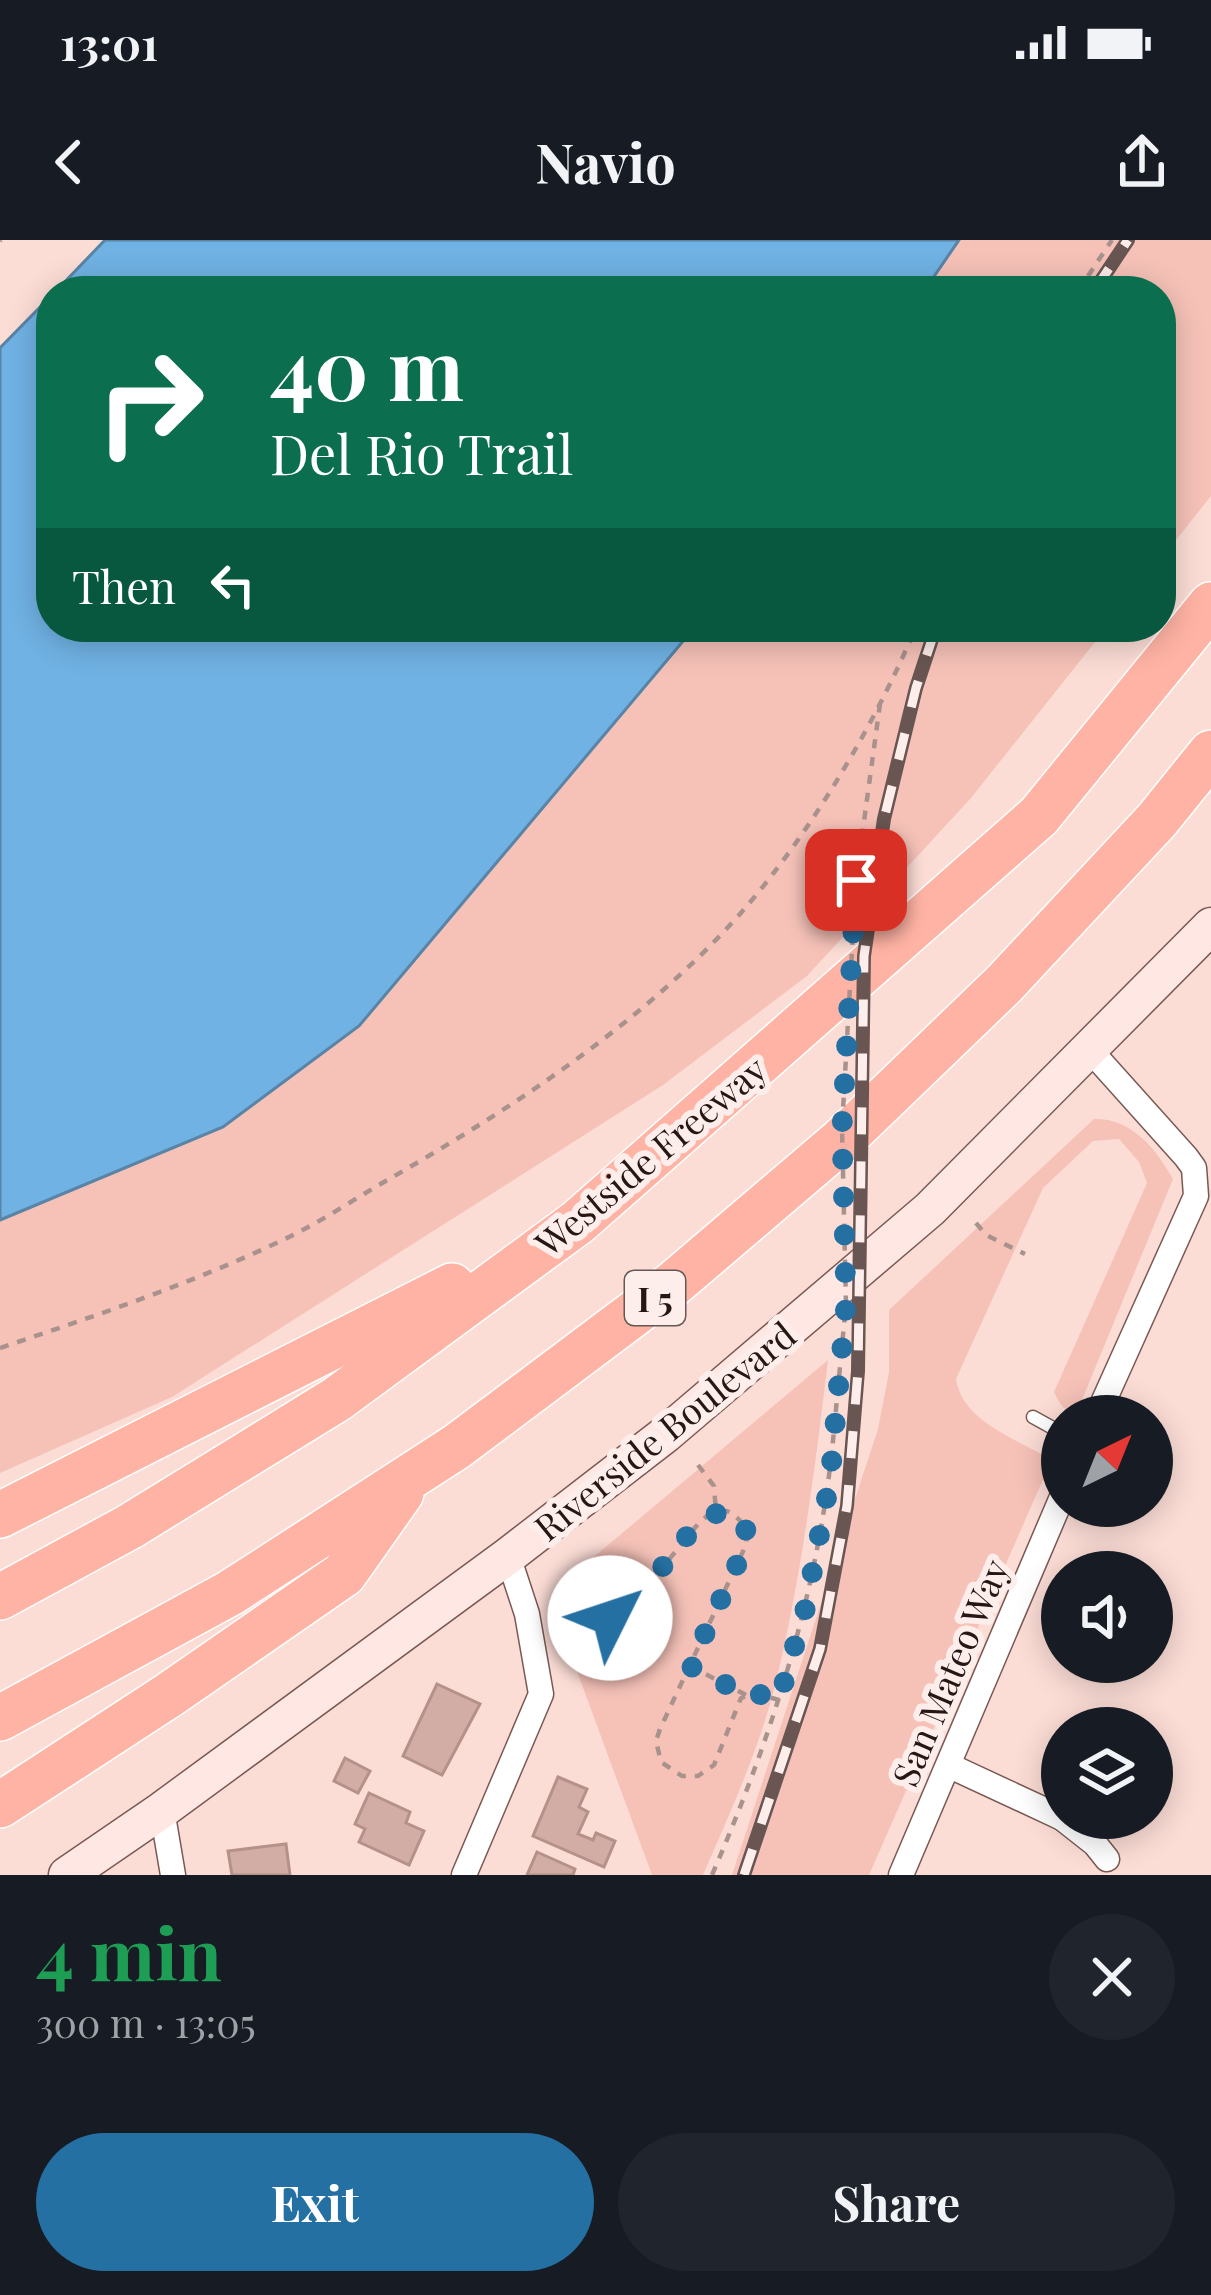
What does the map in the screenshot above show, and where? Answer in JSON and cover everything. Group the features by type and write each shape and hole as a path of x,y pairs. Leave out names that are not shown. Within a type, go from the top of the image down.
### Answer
{"highway":[{"name":"Westside Freeway","path":"0,1597 129,1527 337,1399 578,1222 1039,816 1211,605"},
{"name":"I 5","path":"0,1718 230,1592 457,1447 672,1286 842,1139 1004,984 1156,820 1211,753"},
{"path":"0,1515 578,1222"},
{"path":"0,1804 344,1574 414,1474"}],"main road":[{"name":"Riverside Boulevard","path":"67,1875 508,1556 666,1434 930,1209 1211,926"}],"street":[{"path":"1090,1050 1186,1156 1197,1181 1196,1196 1106,1395"},
{"name":"San Mateo Way","path":"901,1875 1050,1527"},
{"path":"464,1875 541,1694 530,1631 508,1556"},
{"path":"950,1766 1041,1808"},
{"path":"162,1810 173,1875"},
{"path":"1089,1839 1107,1859"}],"lane":[{"path":"1034,1417 1041,1421"}],"path":[{"path":"1088,276 1112,240"},
{"path":"0,1348 149,1297 291,1236 474,1130 634,1015 740,914 832,790 909,642"},
{"path":"712,1875 779,1700 820,1539 846,1304 842,1128 854,903 880,704"},
{"path":"976,1223 986,1235 1024,1254"},
{"path":"698,1465 714,1486 716,1512"},
{"path":"530,1631 627,1611 698,1524 716,1512 736,1516 748,1535 656,1741 662,1762 674,1774 698,1776 714,1765 736,1703 755,1693 779,1700"},
{"path":"690,1666 746,1695"}],"shaded area":[{"path":"959,240 1211,240 1211,496 1176,540 1176,276 934,276"},
{"path":"682,642 1095,642 971,798 807,976 663,1085 172,1397 0,1473 0,1220 223,1127 359,1026"},
{"path":"1094,1119 1131,1130 1151,1147 1173,1179 1084,1395 1054,1392 1147,1183 1139,1162 1119,1139 1093,1141 1043,1188 956,1379 960,1394 979,1417 1041,1454 1041,1484 869,1875 732,1875 878,1429 889,1372 889,1310"},
{"path":"828,1360 800,1565 760,1735 703,1875 652,1875 550,1598"}],"water":[{"path":"105,240 959,240 934,276 70,276"},
{"path":"36,311 36,642 682,642 359,1026 223,1127 0,1220 0,348"}],"building":[{"path":"437,1684 480,1704 442,1775 403,1756"},
{"path":"345,1758 370,1771 358,1793 334,1781"},
{"path":"558,1777 587,1789 579,1807 588,1812 578,1834 593,1840 596,1833 615,1841 604,1867 533,1836"},
{"path":"369,1793 410,1812 406,1823 424,1831 409,1865 359,1842 365,1829 355,1824"},
{"path":"286,1844 290,1875 232,1875 228,1851"},
{"path":"537,1852 575,1869 573,1875 527,1875"}],"railway":[{"path":"1104,276 1128,240"},
{"path":"744,1875 820,1649 847,1506 858,1371 864,956 884,819 931,642"}],"route":[{"path":"610,1618 634,1605 706,1516 727,1511 743,1523 746,1545 690,1666 746,1695 779,1700 805,1610 830,1480 846,1304 842,1128 856,880"}]}
